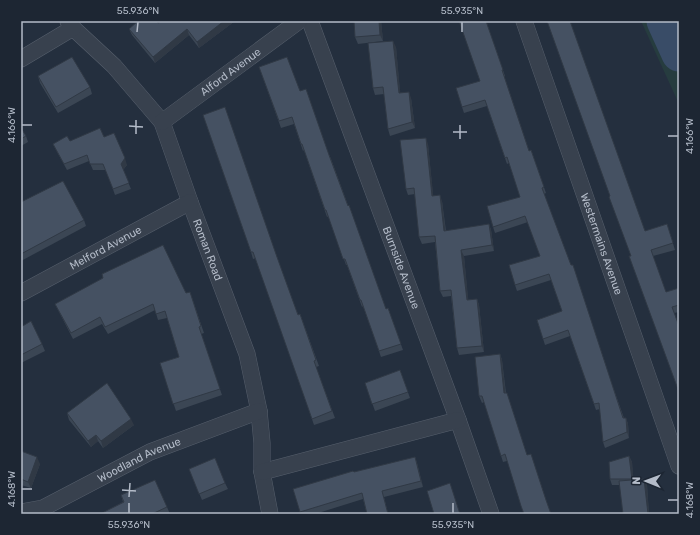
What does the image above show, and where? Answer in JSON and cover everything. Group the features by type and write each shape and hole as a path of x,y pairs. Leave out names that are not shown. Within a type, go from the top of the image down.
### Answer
{"street":[{"name":"Alford Avenue","path":"162,122 299,21"},
{"name":"Burnside Avenue","path":"310,21 458,420 491,514"},
{"name":"Westermains Avenue","path":"524,21 679,466"},
{"name":"Roman Road","path":"70,25 114,66 162,122 190,202 247,354 259,411 262,443 262,472 270,514"},
{"path":"21,59 70,25"},
{"name":"Melford Avenue","path":"21,294 190,202"},
{"name":"Woodland Avenue","path":"21,512 43,508 150,452 259,411"},
{"path":"262,472 458,420"}],"green space":[{"path":"641,21 679,21 679,104"}],"building":[{"path":"138,21 157,21 158,23 161,21 224,21 197,42 187,29 153,57 129,29"},
{"path":"354,21 379,21 380,35 355,37"},
{"path":"459,21 486,21 529,151 531,150 544,187 542,188 571,265 573,265 623,418 626,418 627,432 603,442 599,403 594,404 568,330 543,339 537,320 562,311 549,274 515,285 509,265 540,256 525,216 493,227 487,206 520,197 507,157 505,158 485,100 462,107 456,88 480,81"},
{"path":"547,21 570,21 645,231 667,224 673,243 651,250 666,292 679,288 679,305 672,307 679,326 679,392 629,256 631,256"},
{"path":"393,41 399,93 409,92 412,122 388,129 383,87 373,88 368,43"},
{"path":"72,57 90,87 56,107 38,76"},
{"path":"287,57 300,91 306,89 386,309 388,308 401,344 379,351 345,259 343,259 292,117 279,121 259,67"},
{"path":"225,107 298,315 300,314 316,360 314,361 332,411 312,419 203,115"},
{"path":"21,128 26,136 21,139"},
{"path":"100,128 104,137 114,133 125,158 121,164 129,183 113,189 103,164 90,164 87,155 64,164 53,144 67,136 70,141"},
{"path":"426,138 432,196 440,195 444,231 489,224 492,245 461,250 467,300 477,299 482,346 457,348 451,290 440,291 435,236 419,237 414,188 406,189 400,140"},
{"path":"63,181 84,220 21,254 21,202"},
{"path":"163,245 186,293 190,292 201,326 199,327 220,389 173,404 160,363 179,357 165,311 156,314 153,304 105,327 100,317 71,333 55,304 103,278 102,274"},
{"path":"31,321 42,344 21,355 21,327"},
{"path":"500,354 504,393 507,393 527,455 531,454 551,514 524,514 505,454 501,456 482,396 479,396 475,357"},
{"path":"400,370 408,392 372,404 365,383"},
{"path":"107,383 131,419 101,441 96,435 88,441 67,413"},
{"path":"21,451 37,457 28,482 21,479"},
{"path":"629,456 632,479 610,479 609,462"},
{"path":"415,457 421,481 382,491 388,514 367,514 362,493 300,512 293,489 353,471"},
{"path":"215,458 225,483 199,494 189,469"},
{"path":"644,479 648,514 623,514 619,481"},
{"path":"155,480 167,507 152,514 100,514 124,502 121,495"},
{"path":"450,483 460,514 434,514 427,491"}],"waterway":[{"path":"664,21 679,54"}]}
